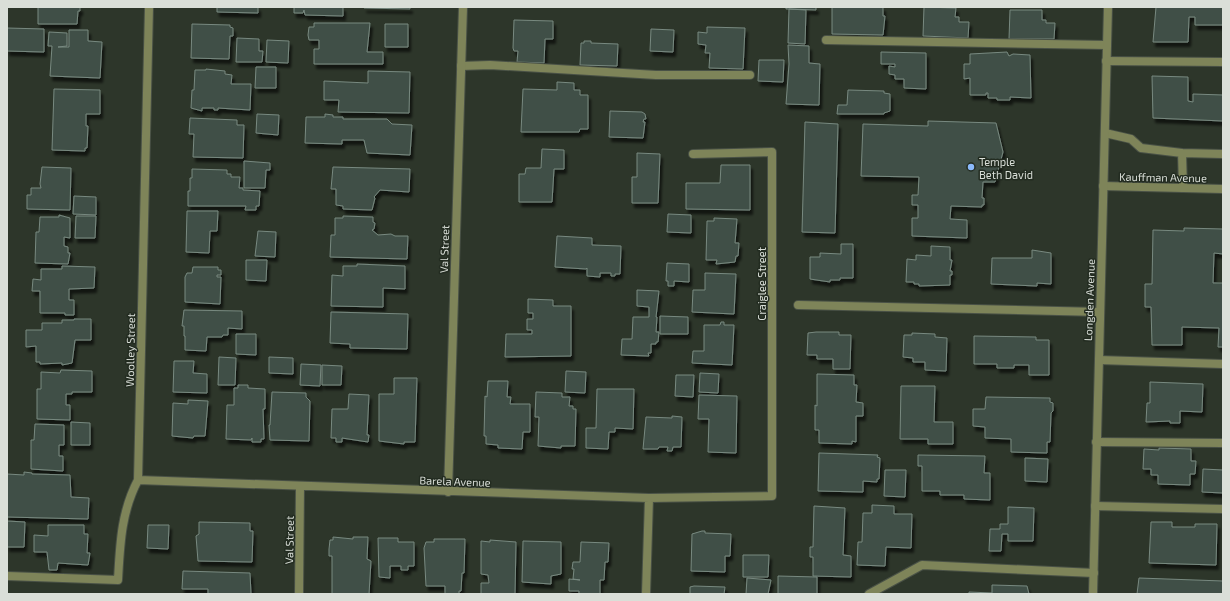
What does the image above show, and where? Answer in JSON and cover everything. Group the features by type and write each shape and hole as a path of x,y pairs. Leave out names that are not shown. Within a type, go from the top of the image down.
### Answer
{"street":[{"name":"Woolley Street","path":"7,576 118,580 123,516 130,494 138,480 149,7"},
{"name":"Val Street","path":"448,492 463,7"},
{"name":"Longden Avenue","path":"1093,594 1108,7"},
{"path":"826,40 1106,45"},
{"path":"1106,61 1223,62"},
{"path":"461,66 490,66 656,75 750,75"},
{"path":"1105,133 1131,139 1141,148 1182,153 1223,154"},
{"name":"Craiglee Street","path":"694,154 772,152 772,496"},
{"path":"1182,153 1183,188"},
{"name":"Kauffman Avenue","path":"1103,186 1223,189"},
{"path":"798,305 1100,312"},
{"path":"1098,360 1223,364"},
{"path":"1096,442 1223,443"},
{"name":"Barela Avenue","path":"138,480 649,498 772,496"},
{"name":"Val Street","path":"299,594 300,486"},
{"path":"646,594 649,498"},
{"path":"1095,506 1223,509"},
{"path":"869,594 922,565 1094,573"}],"building":[{"path":"38,7 80,7 80,11 78,11 77,24 38,24"},
{"path":"217,7 258,7 258,13 217,12"},
{"path":"294,7 343,7 343,16 305,15 304,10 303,13 294,13"},
{"path":"410,7 410,9 364,8"},
{"path":"786,7 816,7 816,10 786,9"},
{"path":"832,7 883,7 883,16 885,16 883,35 832,34"},
{"path":"924,7 956,8 955,17 959,17 959,22 969,22 968,38 923,36"},
{"path":"1156,7 1223,7 1223,25 1195,25 1195,17 1189,17 1188,42 1153,42"},
{"path":"789,9 806,10 805,44 788,43"},
{"path":"1010,10 1042,10 1042,20 1046,20 1046,23 1055,23 1054,39 1009,39"},
{"path":"514,20 553,21 553,39 545,39 544,63 517,62 518,51 514,51 513,48"},
{"path":"314,23 370,23 367,52 383,52 383,64 314,64 314,49 319,49 319,40 309,40 308,35 309,27 314,27"},
{"path":"192,24 230,25 230,27 233,28 233,36 230,36 229,59 191,58"},
{"path":"385,24 408,24 408,47 385,47"},
{"path":"707,27 745,28 743,69 709,68 710,53 705,53 706,45 698,44 698,32 707,33"},
{"path":"7,28 44,29 44,52 7,51"},
{"path":"651,29 674,30 673,52 650,51"},
{"path":"69,30 88,30 88,41 102,42 100,78 50,76 52,46 48,46 49,32 67,33 67,46 58,47 69,47"},
{"path":"237,38 259,39 259,51 263,51 262,62 236,62"},
{"path":"267,40 289,41 288,63 266,62"},
{"path":"584,41 591,41 591,43 618,44 617,66 580,65 581,43 584,43"},
{"path":"788,45 809,46 809,63 820,64 819,105 786,104 789,64"},
{"path":"881,52 926,53 926,89 904,88 904,79 895,79 895,75 889,74 889,66 895,67 895,64 881,64"},
{"path":"1007,52 1009,56 1013,54 1030,55 1031,98 1010,97 1010,100 997,100 997,98 988,98 988,93 986,93 986,95 970,95 970,78 964,79 964,64 970,64 970,54"},
{"path":"759,60 784,60 783,82 758,81"},
{"path":"256,67 276,67 276,88 255,88"},
{"path":"206,69 225,71 225,74 232,75 231,84 251,84 250,110 218,108 218,110 214,110 214,108 202,108 202,111 191,108 195,70"},
{"path":"368,71 410,72 409,113 338,112 339,100 324,100 324,81 368,83"},
{"path":"1152,76 1188,77 1188,101 1193,102 1193,94 1223,95 1223,121 1153,118"},
{"path":"557,82 574,83 574,90 580,90 580,95 588,95 588,129 580,129 579,132 521,132 523,89 557,90"},
{"path":"54,89 100,90 100,114 86,114 86,126 88,126 87,148 85,148 85,151 52,150"},
{"path":"848,90 884,91 884,93 890,94 890,111 884,114 837,114 838,105 847,105"},
{"path":"610,111 642,112 645,114 646,119 644,119 643,122 645,122 643,138 609,137"},
{"path":"257,114 279,115 278,135 256,133"},
{"path":"325,114 333,115 333,117 343,117 343,119 387,119 392,124 412,125 410,155 367,153 364,140 342,140 342,144 305,143 306,117 325,117"},
{"path":"190,118 237,120 237,125 244,125 243,158 193,157 194,134 189,134"},
{"path":"928,121 996,123 1003,152 995,182 983,182 982,198 984,198 984,205 982,205 982,207 951,206 950,219 967,220 967,238 912,236 912,218 918,218 918,205 912,205 912,195 918,195 919,177 861,176 863,124 928,126"},
{"path":"805,122 838,124 835,233 802,232"},
{"path":"542,149 564,150 564,169 554,169 552,202 519,202 519,174 525,174 526,168 541,168"},
{"path":"637,153 660,154 658,203 632,203 632,177 637,177"},
{"path":"244,161 270,163 270,170 266,170 265,188 244,188"},
{"path":"721,165 750,165 750,210 686,209 686,183 720,183"},
{"path":"42,167 71,168 70,210 27,209 27,195 31,195 31,188 41,188"},
{"path":"333,167 410,169 409,192 380,190 374,197 372,210 343,209 343,206 336,205 336,189 331,189"},
{"path":"192,169 227,170 227,174 231,174 231,177 240,177 239,188 243,188 243,190 260,191 259,206 256,206 256,210 245,210 246,206 188,206 188,191 190,191"},
{"path":"74,196 96,197 96,215 73,214"},
{"path":"187,211 218,211 217,231 210,231 209,253 186,252"},
{"path":"668,214 691,215 691,233 667,232"},
{"path":"59,215 70,218 70,238 64,237 64,246 68,247 68,253 70,253 68,264 35,263 36,232 39,232 40,217 59,217"},
{"path":"76,216 96,216 95,238 75,238"},
{"path":"343,216 373,217 373,222 375,223 374,229 372,230 378,235 391,234 395,236 408,236 407,259 330,257 331,235 335,235 335,218 343,218"},
{"path":"714,218 737,219 735,243 739,243 738,256 736,256 735,262 716,264 717,260 706,260 707,221 714,221"},
{"path":"1184,228 1223,229 1223,254 1214,253 1213,283 1223,283 1223,347 1218,347 1219,328 1182,327 1182,345 1152,345 1151,307 1145,307 1145,284 1152,284 1153,230 1184,231"},
{"path":"258,231 276,232 275,257 255,256"},
{"path":"557,236 592,238 592,245 621,246 620,274 611,276 611,273 600,273 600,277 587,276 587,268 555,267"},
{"path":"841,244 853,244 853,278 840,278 840,280 830,280 830,282 810,279 810,257 820,257 820,253 841,254"},
{"path":"931,246 950,247 950,260 952,260 950,271 952,271 952,275 950,275 950,285 919,286 919,284 914,284 914,282 906,282 907,259 916,260 916,255 931,256"},
{"path":"1032,250 1051,253 1051,284 1037,283 1037,286 991,284 992,258 1032,258"},
{"path":"246,260 267,260 266,281 246,280"},
{"path":"667,263 689,264 689,282 674,281 674,286 668,286 668,281 666,281"},
{"path":"357,264 405,266 405,289 383,288 383,307 331,306 332,275 343,276 343,266 357,266"},
{"path":"62,266 95,267 94,288 69,289 69,300 74,300 74,315 65,315 65,313 40,313 40,291 32,291 33,279 41,280 41,269 62,269"},
{"path":"193,267 218,267 218,270 221,270 221,275 217,275 217,277 221,277 220,304 185,302 185,277 187,273 192,273"},
{"path":"705,273 736,274 734,314 692,312 693,290 705,290"},
{"path":"637,290 659,291 656,317 656,332 659,332 658,342 656,342 656,344 651,344 651,353 648,353 649,356 621,355 622,339 632,339 633,317 649,317 649,307 637,306"},
{"path":"528,299 553,300 553,306 571,306 571,356 505,357 506,334 532,334 532,330 527,330 527,319 533,319 533,313 528,313"},
{"path":"184,310 242,311 242,329 228,328 228,335 223,335 222,337 207,337 206,351 185,350 184,326 182,326"},
{"path":"331,312 408,314 407,349 350,348 350,344 330,343"},
{"path":"660,316 688,317 688,334 660,334"},
{"path":"91,319 91,340 75,340 72,363 62,365 62,363 40,364 40,362 36,362 36,346 26,347 26,330 42,330 42,323 62,323 62,320"},
{"path":"721,322 724,322 724,325 734,325 732,365 692,363 693,351 704,351 704,325 720,325"},
{"path":"839,332 839,335 851,335 850,369 833,369 833,359 817,359 817,355 807,355 808,333"},
{"path":"912,333 935,334 935,337 947,338 946,371 925,370 925,362 913,362 913,358 903,357 904,335 912,335"},
{"path":"236,334 256,334 256,355 236,354"},
{"path":"974,336 1036,337 1036,340 1049,340 1049,375 1029,375 1029,365 1014,365 1014,368 997,368 997,364 974,364"},
{"path":"219,357 236,358 235,385 218,385"},
{"path":"269,357 293,358 293,374 269,373"},
{"path":"174,361 194,361 193,373 207,374 207,393 173,392"},
{"path":"301,364 321,365 320,386 300,385"},
{"path":"322,365 342,366 341,385 322,385"},
{"path":"61,370 92,371 92,392 72,392 72,394 66,394 66,405 70,405 70,420 37,419 37,389 41,389 41,372 60,373"},
{"path":"566,371 586,372 585,393 565,392"},
{"path":"700,373 719,374 718,393 699,392"},
{"path":"817,374 854,375 854,385 857,385 856,402 863,403 863,416 856,416 856,442 852,441 852,444 819,443 819,430 815,430"},
{"path":"676,375 694,375 693,397 675,396"},
{"path":"394,378 417,378 415,442 404,442 404,444 379,441 379,394 394,394"},
{"path":"488,381 508,381 507,397 511,397 510,404 530,404 530,432 523,432 522,449 498,448 498,445 486,444 486,436 484,436 485,396 487,397"},
{"path":"1150,382 1203,384 1202,412 1180,411 1180,423 1170,423 1170,421 1146,422 1147,403 1150,403"},
{"path":"238,385 248,385 248,388 265,389 265,409 263,409 264,439 261,439 261,442 252,442 252,438 251,440 226,439 227,405 234,405 234,388 238,388"},
{"path":"901,386 935,386 934,422 953,422 953,444 928,444 928,439 900,439"},
{"path":"597,389 634,389 633,429 615,428 615,432 609,432 608,449 586,448 586,428 596,428"},
{"path":"272,392 306,393 306,397 310,401 309,441 270,440 269,425"},
{"path":"536,392 562,393 562,397 570,397 569,406 573,406 573,409 576,409 575,446 561,446 561,448 538,446 539,417 535,417"},
{"path":"349,394 369,395 368,442 342,438 342,442 336,442 336,438 331,438 332,409 348,409"},
{"path":"699,395 737,396 736,453 708,452 709,419 698,419"},
{"path":"986,397 1050,398 1050,402 1053,403 1053,411 1051,413 1050,442 1047,442 1047,453 1011,452 1011,439 985,438 985,427 973,426 973,409 985,409"},
{"path":"188,400 208,401 205,436 194,436 193,438 172,436 173,403 188,404"},
{"path":"672,416 682,417 681,447 673,447 672,451 667,451 668,447 643,449 646,417 672,418"},
{"path":"71,422 90,423 90,445 71,445"},
{"path":"35,424 64,425 64,445 59,445 59,456 63,456 63,471 31,469 31,440 34,440"},
{"path":"1159,448 1191,449 1191,461 1196,461 1195,474 1190,474 1190,485 1158,484 1158,475 1151,475 1151,469 1143,469 1144,449 1159,450"},
{"path":"819,453 878,455 877,457 880,458 879,479 877,479 877,482 863,481 863,492 818,491"},
{"path":"918,455 985,456 984,473 990,473 990,500 964,499 964,495 940,495 940,491 922,491 922,466 918,466"},
{"path":"1025,458 1048,459 1047,482 1025,481"},
{"path":"1203,469 1223,470 1223,493 1202,492"},
{"path":"885,470 906,470 905,497 884,496"},
{"path":"24,472 32,474 70,475 71,497 89,498 88,519 7,517 7,474 24,475"},
{"path":"872,505 894,506 894,514 912,514 911,548 886,547 885,566 857,565 858,542 862,542 863,513 872,513"},
{"path":"814,506 845,508 843,555 851,556 851,577 813,576 813,557 810,557 810,547 813,547"},
{"path":"1008,507 1034,508 1033,541 1008,541 1008,534 1002,534 1001,551 989,551 990,529 1000,529 1000,524 1008,524"},
{"path":"7,521 25,522 24,547 7,547"},
{"path":"199,522 250,523 250,531 253,531 252,562 198,561 196,536 199,534"},
{"path":"1151,522 1172,522 1172,527 1195,527 1195,524 1217,524 1216,565 1149,563"},
{"path":"48,525 84,525 84,534 88,534 87,553 90,553 88,565 58,563 57,570 49,570 47,552 34,552 34,535 48,536"},
{"path":"148,525 169,525 168,549 147,548"},
{"path":"705,531 705,533 731,534 730,556 725,556 725,572 691,571 692,534"},
{"path":"333,537 353,539 353,537 368,537 367,559 371,561 369,594 332,594 332,556 329,556 329,549 330,540 333,540"},
{"path":"378,538 398,538 398,542 414,542 414,566 408,566 408,570 401,570 401,566 390,566 390,578 379,577"},
{"path":"434,539 465,539 464,573 462,573 461,591 459,591 459,594 445,594 445,586 426,586 424,548 426,542 434,542"},
{"path":"490,540 516,542 515,594 481,594 481,583 489,583 488,575 481,574 481,541 490,542"},
{"path":"523,541 561,542 561,574 551,576 551,584 522,582"},
{"path":"581,542 609,543 608,562 605,562 604,580 600,580 600,594 579,594 579,591 569,591 569,579 580,580 573,579 574,569 572,569 573,562 580,562"},
{"path":"743,555 769,555 768,577 743,577"},
{"path":"183,571 250,573 251,594 208,594 208,589 182,589"},
{"path":"778,576 817,577 817,594 778,594"},
{"path":"747,578 771,580 768,594 746,594"},
{"path":"1139,578 1223,581 1223,594 1137,594"},
{"path":"992,585 1027,586 1029,594 969,594 969,592 992,593"},
{"path":"690,587 725,587 724,594 690,594"}],"place":[{"name":"Temple Beth David","path":"971,167"}]}
